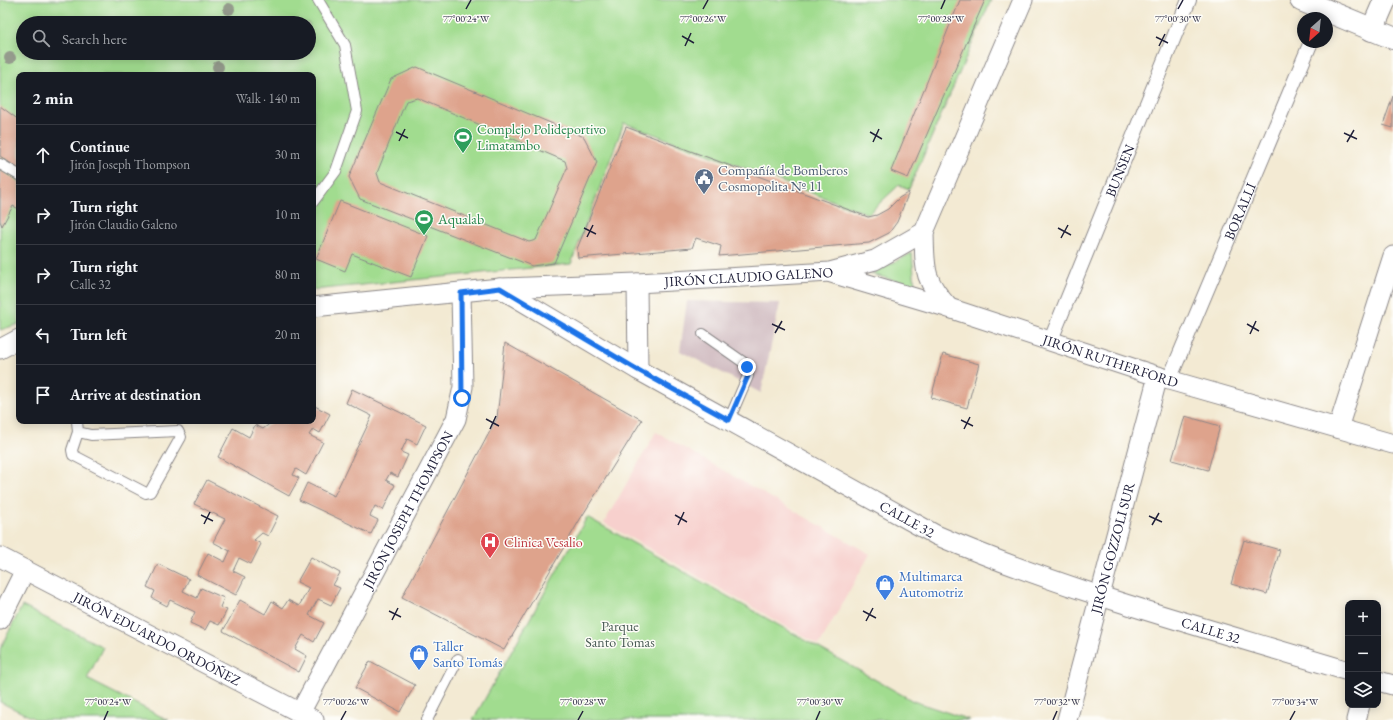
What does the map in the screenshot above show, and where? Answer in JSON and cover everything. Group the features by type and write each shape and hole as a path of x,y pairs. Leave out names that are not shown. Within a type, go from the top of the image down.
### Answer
{"main road":[{"path":"1301,0 1320,12"},
{"path":"1372,30 1385,0"},
{"path":"1333,17 1393,38"}],"street":[{"path":"949,308 935,292 928,278 924,262 924,232 1023,0"},
{"name":"BUNSEN","path":"1050,342 1189,0"},
{"name":"BORALLI","path":"1164,378 1308,48"},
{"name":"JIRÓN CLAUDIO GALENO","path":"316,307 500,288 637,284 830,272 875,260 924,232"},
{"path":"1338,428 1392,265"},
{"name":"JIRÓN RUTHERFORD","path":"830,272 949,308 1164,378 1393,444"},
{"path":"637,284 638,370"},
{"name":"CALLE 32","path":"500,288 638,370 936,535 977,553 1100,596 1345,671"},
{"name":"JIRÓN JOSEPH THOMPSON","path":"307,716 456,419 463,387 461,293"},
{"path":"0,349 16,341"},
{"name":"JIRÓN GOZZOLI SUR","path":"1067,720 1100,596 1164,378"},
{"name":"JIRÓN EDUARDO ORDÓÑEZ","path":"0,557 307,716"},
{"path":"0,620 26,570"},
{"path":"1381,682 1393,685"},
{"path":"1356,720 1359,708"}],"lane":[{"path":"316,198 336,171 357,111 345,45 318,0"},
{"path":"0,164 16,173"},
{"path":"703,334 743,362 748,370 748,376 729,420"},
{"path":"77,424 78,432 72,450 73,455 146,493 150,492 181,437 178,431 91,435 78,432"},
{"path":"427,720 458,659"}],"shaded area":[{"path":"687,301 780,303 761,393 680,351"},
{"path":"656,432 870,554 819,645 604,523"}],"green space":[{"name":"Complejo Polideportivo Limatambo","path":"0,0 991,0 909,189 899,185 868,214 624,123 571,264 316,290 316,72 16,72 16,325 0,330"},
{"path":"912,253 915,286 871,274"},
{"name":"Parque Santo Tomas","path":"587,517 913,701 970,720 473,720"},
{"path":"22,606 103,647 87,679 168,720 37,720 0,702 0,649"}],"building":[{"path":"960,0 985,0 908,178 891,171"},
{"path":"417,67 584,137 597,162 554,263 532,266 360,199 349,177 391,79","holes":["417,98 565,161 567,168 536,240 529,242 380,182 377,173 406,101"]},
{"path":"1393,96 1393,128 1383,125"},
{"path":"0,106 16,118 16,167 0,156"},
{"name":"Compañía de Bomberos Cosmopolita Nº 11","path":"626,127 868,217 877,215 888,209 899,198 909,192 897,222 889,233 869,243 719,256 721,246 696,238 692,248 578,258 577,249"},
{"path":"0,169 16,180 16,208 13,206 2,226 0,221"},
{"path":"340,201 428,236 411,277 352,254 345,271 316,259"},
{"path":"505,343 642,420 579,521 504,650 402,597 497,418"},
{"path":"943,354 979,364 967,408 931,398"},
{"path":"352,389 426,425 417,444 407,439 401,452 408,455 398,477 390,473 386,480 395,485 383,510 375,506 370,516 378,520 371,534 299,500 307,483 334,496 372,416 346,403"},
{"path":"316,407 330,414 320,433 313,429 309,435 323,442 306,475 296,469 293,475 299,478 289,496 218,457 233,428 249,437 255,425 263,429 269,424 316,424"},
{"path":"1185,416 1220,426 1208,470 1172,460"},
{"path":"207,480 278,516 268,536 262,533 254,540 261,544 251,564 239,558 233,571 245,577 236,595 197,575 208,553 225,562 230,551 213,542 225,519 194,504"},
{"path":"1244,540 1280,550 1267,594 1231,584"},
{"path":"311,557 340,573 333,585 340,588 331,605 318,599 309,615 324,623 314,642 303,635 295,649 307,656 299,672 223,631 240,600 265,614 272,601 283,608 288,600 299,606 309,588 297,582"},
{"path":"158,564 189,579 183,591 197,598 201,588 224,598 220,607 227,610 219,625 210,621 205,630 190,623 195,612 170,600 167,606 152,598 155,591 147,587"},
{"path":"370,661 415,685 400,712 355,688"}],"place":[{"name":"Complejo Polideportivo Limatambo","path":"463,154"},
{"name":"Compañía de Bomberos Cosmopolita Nº 11","path":"704,195"},
{"name":"Aqualab","path":"424,236"},
{"name":"Clinica Vesalio","path":"490,559"},
{"name":"Multimarca Automotriz","path":"885,601"},
{"name":"Taller Santo Tomás","path":"419,671"}],"route":[{"path":"462,398 461,293 500,288 638,370 729,420 748,376 747,367"}]}
